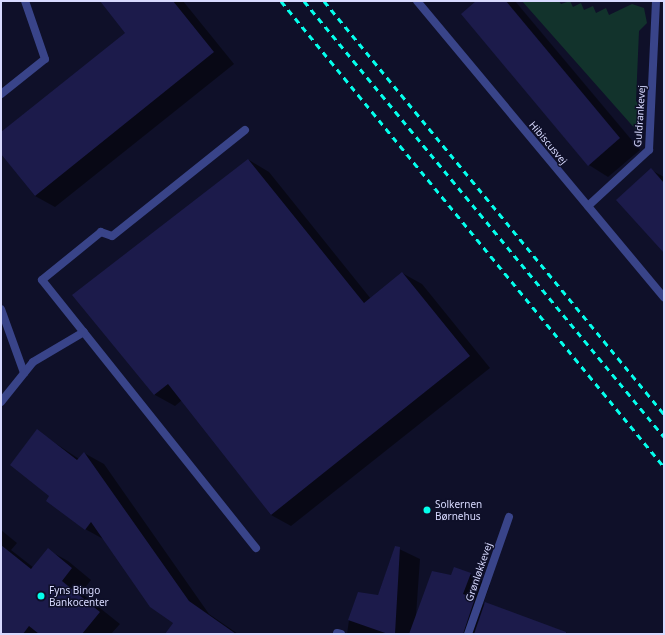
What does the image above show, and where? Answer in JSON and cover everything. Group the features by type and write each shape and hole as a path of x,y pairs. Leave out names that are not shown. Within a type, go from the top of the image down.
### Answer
{"street":[{"path":"1,94 45,59 25,1"},
{"name":"Hibiscusvej","path":"417,1 664,297"},
{"name":"Guldrankevej","path":"588,206 649,150 654,2"},
{"path":"245,130 112,236 101,232 42,280 256,548"},
{"path":"1,310 24,373"},
{"path":"1,402 34,362 84,332"},
{"name":"Grønløkkevej","path":"468,634 509,517"}],"green space":[{"path":"522,1 559,1 561,4 570,1 573,7 581,3 584,10 593,6 596,13 606,8 609,15 632,4 644,8 647,23 639,31 636,101 643,112 637,131"}],"building":[{"path":"100,1 173,1 214,52 35,196 1,154 1,132 125,33"},
{"path":"476,1 506,1 620,138 588,166 461,14"},
{"path":"248,159 364,303 402,272 470,356 271,515 168,384 154,395 72,295"},
{"path":"651,168 664,183 664,253 616,200"},
{"path":"37,429 77,460 84,452 189,601 236,634 165,634 173,623 150,607 91,522 85,530 46,501 49,496 10,465"},
{"name":"Fyns Bingo Bankocenter","path":"1,545 31,569 48,548 72,568 62,581 100,612 82,634 39,634 29,626 23,634 1,634"},
{"path":"395,546 400,547 395,634 388,634 348,620 358,592 378,595"},
{"path":"454,567 471,573 463,594 475,598 463,634 409,634 432,571 451,575"},
{"path":"485,602 566,632 566,634 474,634"}],"railway":[{"path":"281,1 664,467"},
{"path":"304,1 664,437"},
{"path":"324,1 664,414"}],"place":[{"name":"Solkernen Børnehus","path":"427,510"},
{"name":"Fyns Bingo Bankocenter","path":"41,596"}]}
